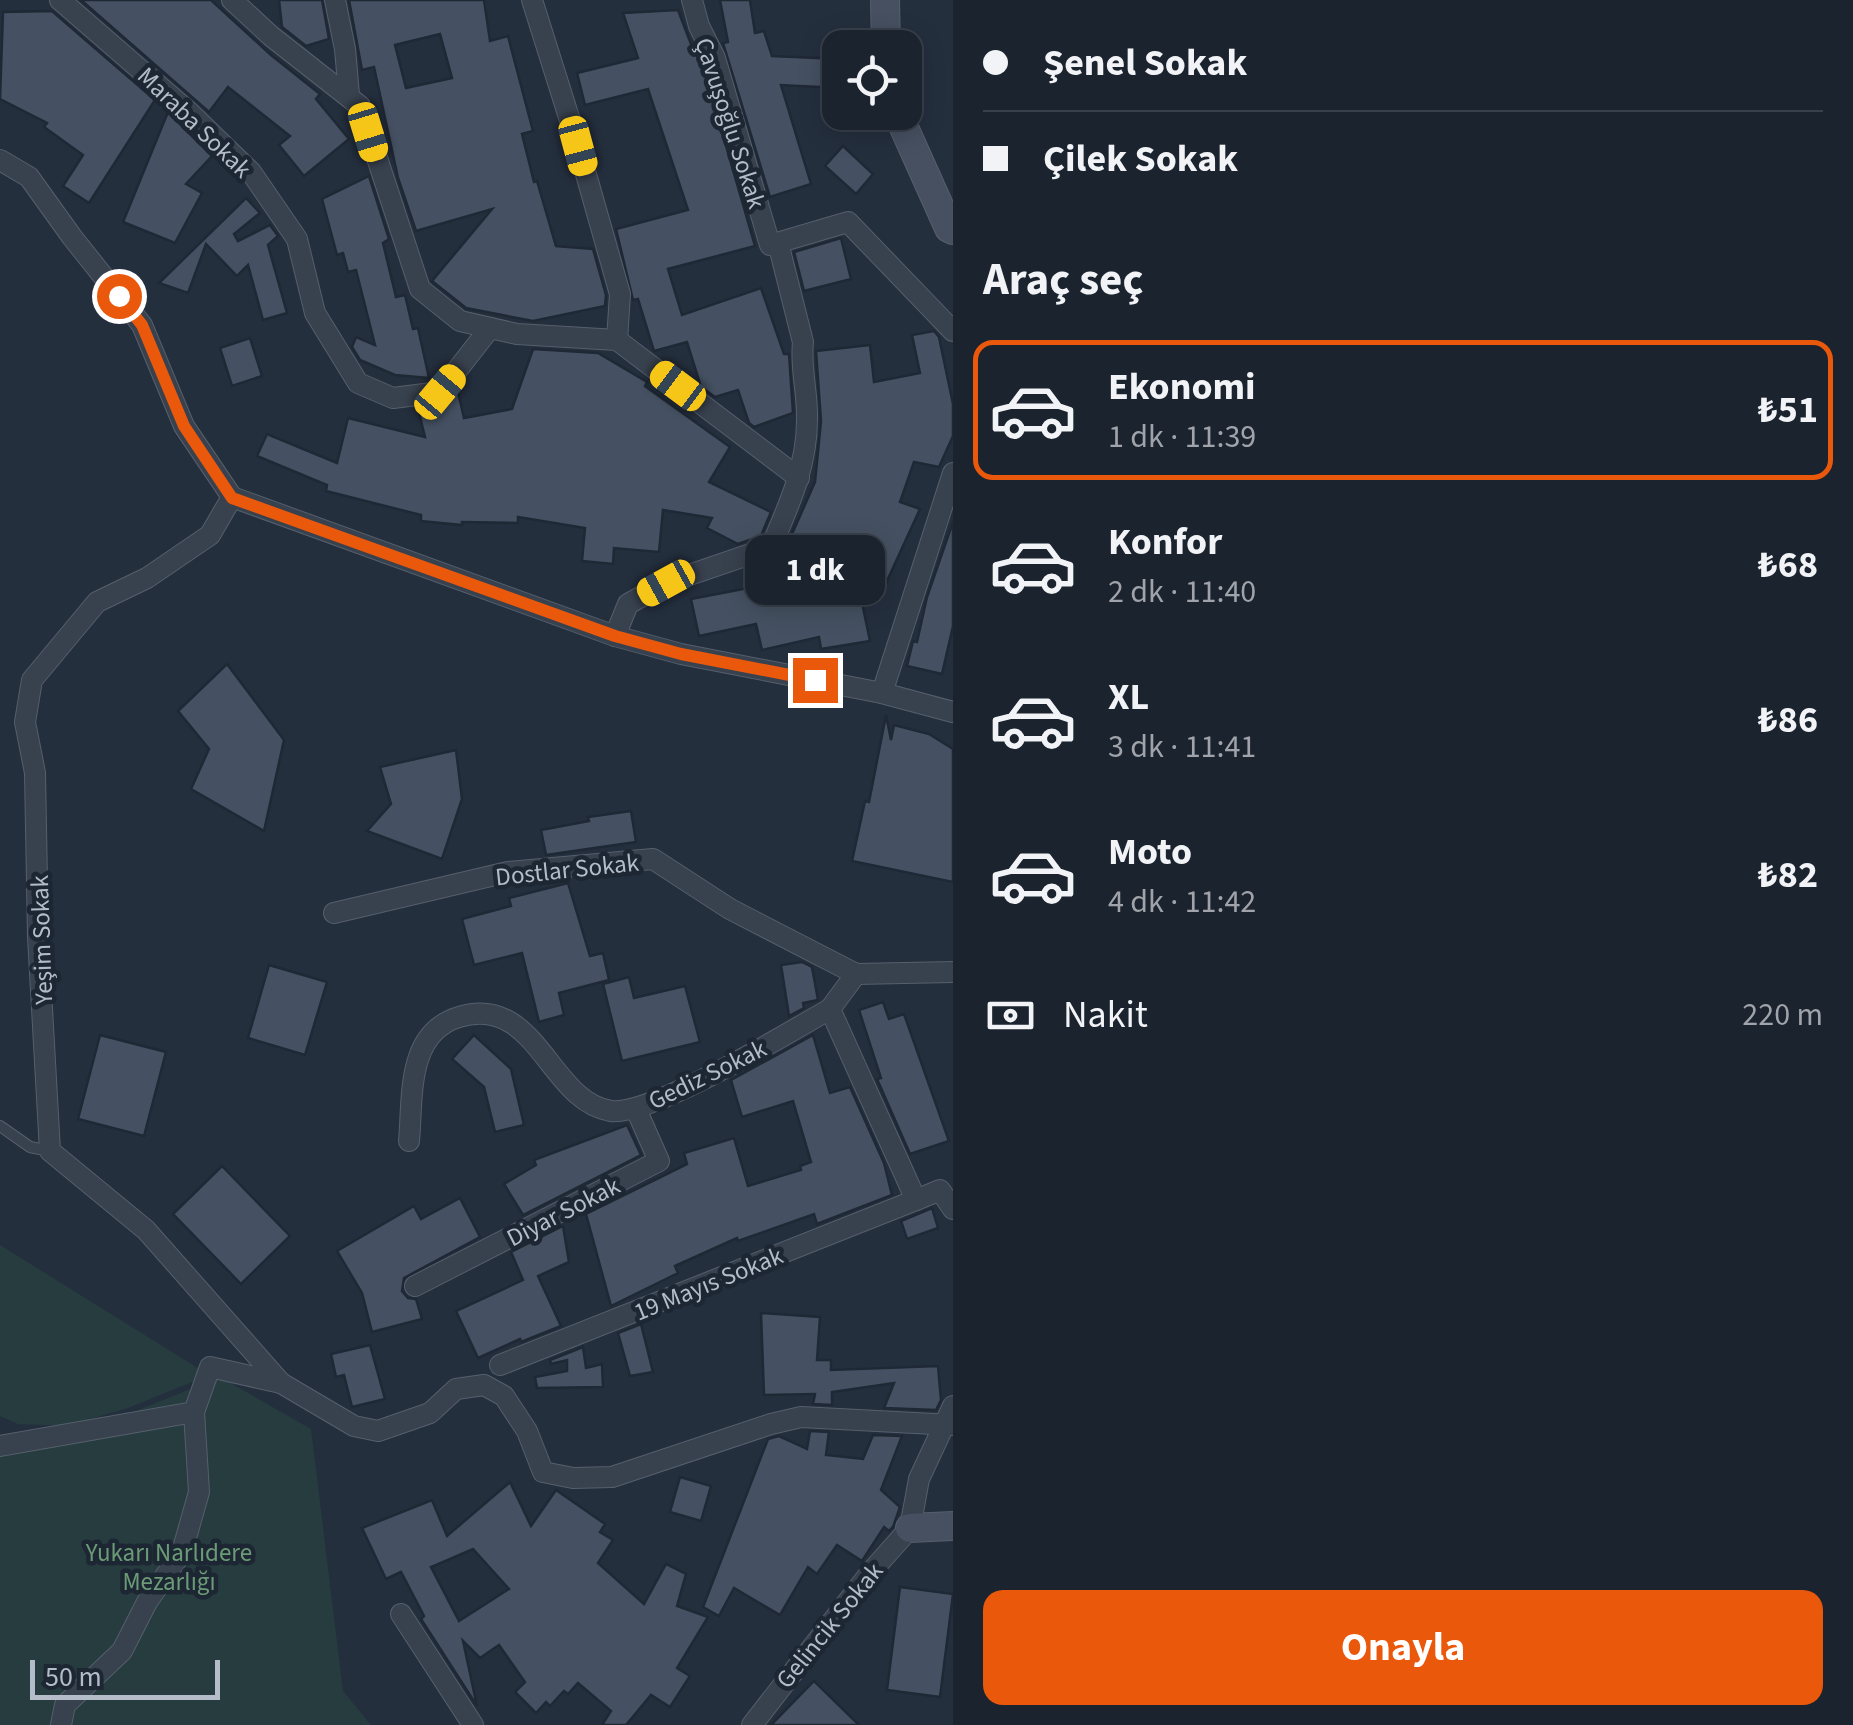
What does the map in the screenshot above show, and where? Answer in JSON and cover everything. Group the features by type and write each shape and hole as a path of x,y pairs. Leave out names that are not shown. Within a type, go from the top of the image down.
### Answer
{"street":[{"name":"Maraba Sokak","path":"60,0 188,111 251,172 298,239 316,313 358,384 393,398 440,392 490,328"},
{"path":"232,0 360,106 420,289 460,321 518,334 617,340 799,478"},
{"path":"334,0 345,48 349,95"},
{"path":"532,0 620,294 617,340"},
{"name":"Çavuşoğlu Sokak","path":"615,636 628,604 666,583 770,547 799,478 808,417 803,342 715,58 699,26 692,0"},
{"path":"884,0 885,30"},
{"path":"905,130 953,230"},
{"path":"0,160 29,177 142,325 184,426 232,498 615,636 681,654 953,712"},
{"path":"774,244 848,222 953,331"},
{"path":"882,694 953,473"},
{"name":"Yeşim Sokak","path":"50,1151 38,936 35,773 26,722 32,680 97,602 147,578 210,535 232,498"},
{"name":"Dostlar Sokak","path":"334,913 508,872 653,859 730,909 856,974 953,972"},
{"path":"856,974 830,1009 916,1200 940,1190 953,1209"},
{"name":"Gediz Sokak","path":"410,1141 415,1069 422,1046 437,1028 464,1015 493,1016 517,1026 590,1103 613,1111 636,1109 688,1086 830,1009"},
{"name":"Diyar Sokak","path":"415,1286 659,1162 636,1109"},
{"path":"50,1151 146,1230 281,1384"},
{"name":"19 Mayıs Sokak","path":"500,1365 916,1200"},
{"path":"61,1725 65,1704 122,1651 147,1602 182,1552 199,1492 194,1412 210,1368 281,1384 354,1426 378,1430 430,1413 456,1389 484,1386 504,1396 527,1431 543,1472 573,1478 612,1477 800,1418 951,1418 919,1478 910,1528 953,1526"},
{"path":"0,1446 194,1412"},
{"name":"Gelincik Sokak","path":"752,1725 870,1573 910,1528"},
{"path":"401,1614 473,1725"}],"lane":[{"path":"0,1126 30,1148 50,1151"}],"green space":[{"name":"Yukarı Narlıdere Mezarlığı","path":"0,1245 209,1375 128,1408 76,1423 111,1421 220,1377 311,1429 343,1691 371,1725 0,1725 0,1435 68,1426 18,1424 0,1416"}],"building":[{"path":"81,0 211,0 320,94 316,99 349,139 304,176 279,145 290,136 228,87 209,112"},
{"path":"279,0 322,0 329,39 306,46 282,27"},
{"path":"349,0 484,0 490,41 508,36 533,131 522,134 556,246 593,249 606,295 605,306 533,321 466,308 432,281 492,209 416,231 398,178 374,67 362,70","holes":["440,34 452,78 406,88 395,45"]},
{"path":"720,0 750,0 755,33 764,31 772,56 822,58 822,87 781,85 811,184 770,197 723,43 728,42"},
{"path":"678,10 702,63 755,246 668,269 682,315 761,288 784,354 789,354 793,413 754,427 749,423 738,390 715,397 701,387 687,342 654,351 638,299 633,300 616,229 688,210 648,89 585,105 577,73 638,58 623,13"},
{"path":"52,11 155,100 89,203 63,186 83,155 44,127 47,123 0,99 3,12"},
{"path":"168,112 212,156 186,184 202,193 175,243 123,222"},
{"path":"843,146 873,174 856,194 825,166"},
{"path":"369,176 389,239 383,243 396,297 405,295 413,329 418,328 429,378 395,375 360,360 352,347 356,337 375,345 356,270 348,272 343,253 337,255 322,199"},
{"path":"246,198 260,213 234,234 238,241 270,225 278,236 268,245 287,313 263,320 248,265 237,276 206,244 188,293 159,283"},
{"path":"841,238 851,279 804,291 794,252"},
{"path":"934,331 939,337 953,404 953,436 939,467 914,462 900,502 920,509 881,594 858,583 870,641 821,649 819,637 762,650 756,624 699,636 691,599 806,577 773,561 784,552 815,482 821,421 816,351 870,345 874,382 920,373 912,335"},
{"path":"250,338 262,376 232,386 220,348"},
{"path":"533,349 598,353 647,382 645,386 730,447 709,482 771,512 761,536 738,544 707,528 712,518 663,510 659,552 614,548 613,564 582,561 585,528 518,517 518,523 462,525 421,521 421,515 326,491 327,485 257,456 267,434 337,463 348,418 425,437 418,409 443,405 458,392 464,418 512,409"},
{"path":"953,522 953,626 942,674 907,666"},
{"path":"227,664 284,740 264,831 191,789 209,749 178,711"},
{"path":"886,715 891,740 894,725 929,734 953,749 953,882 852,861 865,801 869,802"},
{"path":"456,750 462,799 442,859 367,831 391,804 380,767"},
{"path":"631,811 636,842 546,855 541,830 589,821 588,817"},
{"path":"568,883 590,956 603,953 609,980 559,993 564,1015 539,1022 522,953 474,965 462,919 511,906 509,898"},
{"path":"802,962 812,967 818,1000 803,1003 804,1008 789,1016 781,965"},
{"path":"269,965 327,982 305,1055 248,1038"},
{"path":"629,977 634,998 685,986 700,1042 622,1061 603,984"},
{"path":"883,1002 889,1019 904,1014 949,1141 910,1154 877,1079 881,1078 859,1010"},
{"path":"100,1035 166,1052 144,1136 78,1119"},
{"path":"474,1035 511,1069 524,1125 495,1132 484,1087 452,1059"},
{"path":"813,1035 830,1093 850,1087 884,1163 892,1195 817,1224 814,1214 738,1241 737,1238 675,1266 678,1273 611,1306 586,1214 687,1164 684,1153 734,1138 748,1186 801,1170 800,1166 811,1162 793,1101 742,1117 731,1080"},
{"path":"627,1125 641,1155 523,1215 504,1184 536,1165 534,1160"},
{"path":"222,1166 290,1236 241,1284 173,1214"},
{"path":"460,1198 480,1237 404,1278 402,1291 408,1298 416,1299 422,1319 372,1332 362,1293 337,1251 414,1206 421,1219"},
{"path":"932,1208 938,1228 907,1239 901,1221"},
{"path":"563,1226 569,1262 538,1276 561,1326 478,1358 456,1311 523,1280 511,1252"},
{"path":"761,1313 820,1317 817,1360 831,1360 831,1370 938,1366 941,1400 936,1410 884,1408 894,1383 832,1392 832,1405 813,1404 815,1394 764,1395"},
{"path":"641,1324 653,1372 630,1376 618,1333"},
{"path":"370,1345 385,1399 352,1407 344,1375 336,1377 331,1354"},
{"path":"583,1347 586,1368 602,1364 603,1387 537,1388 535,1377 567,1371 567,1360 551,1364 550,1360"},
{"path":"810,1431 829,1432 826,1455 863,1459 873,1435 902,1436 881,1490 900,1507 893,1527 889,1531 884,1527 862,1561 837,1545 817,1574 808,1567 780,1615 734,1588 719,1616 703,1607 768,1439 779,1436 807,1449"},
{"path":"680,1477 711,1486 701,1521 670,1512"},
{"path":"510,1482 531,1526 556,1490 605,1524 600,1532 613,1540 598,1563 644,1604 666,1564 686,1574 677,1606 708,1617 677,1668 690,1676 670,1707 651,1695 626,1725 602,1725 611,1711 578,1683 550,1706 546,1702 536,1713 515,1692 525,1682 499,1645 480,1658 463,1641 477,1706 421,1619 424,1616 401,1572 386,1579 362,1528 432,1500 447,1536","holes":["473,1549 509,1589 459,1621 431,1567"]},
{"path":"900,1587 953,1594 940,1697 887,1690"},
{"path":"814,1681 859,1725 771,1725"}],"route":[{"path":"119,296 142,325 184,426 232,498 615,636 681,654 815,680"}]}
